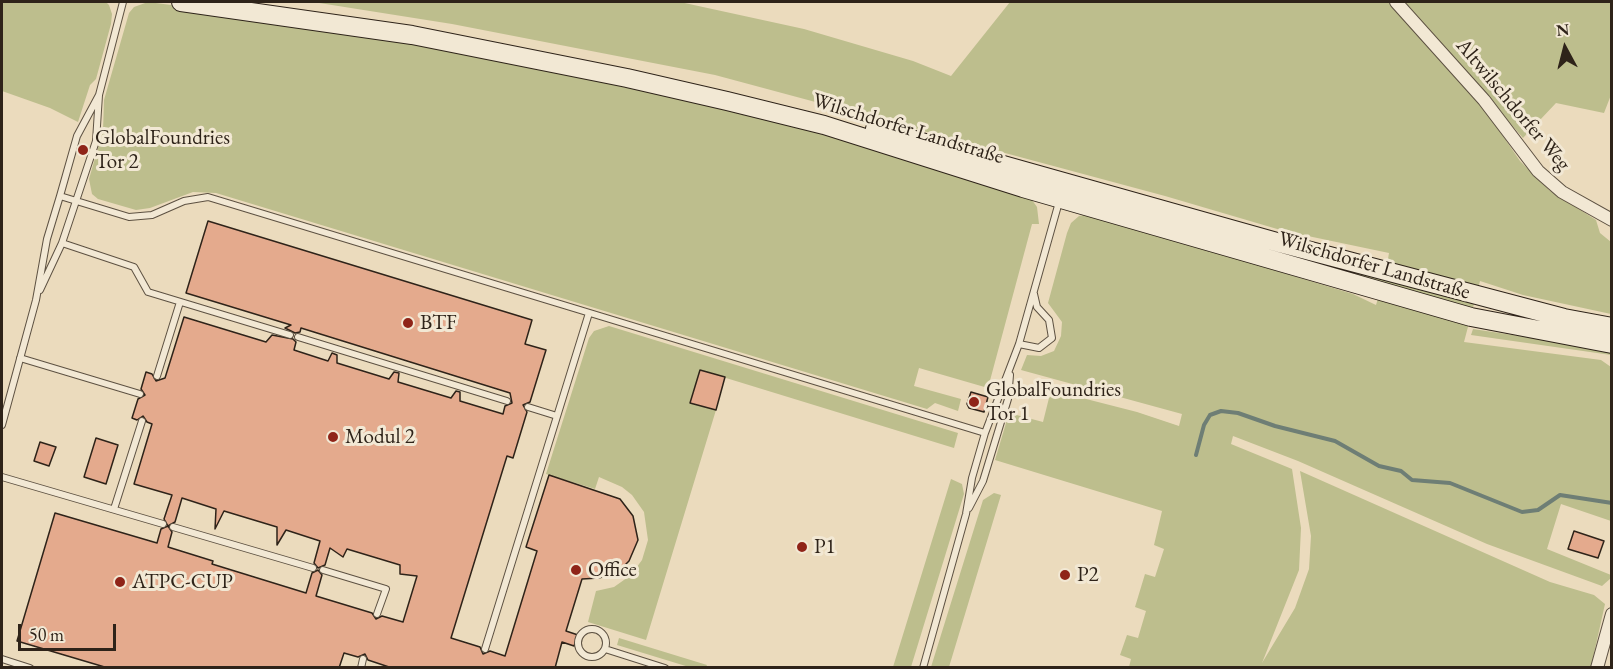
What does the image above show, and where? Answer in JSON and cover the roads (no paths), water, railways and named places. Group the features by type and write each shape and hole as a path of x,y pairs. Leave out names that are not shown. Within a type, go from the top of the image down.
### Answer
{"main road":[{"name":"Wilschdorfer Landstraße","path":"181,2 412,35 627,78 824,125 1062,190 1280,243 1564,318 1611,327"},
{"name":"Wilschdorfer Landstraße","path":"273,2 448,31 647,71 807,110 1471,317 1611,344"}],"street":[{"name":"Altwilschdorfer Weg","path":"1396,2 1484,100 1538,171 1562,192 1611,220"},
{"path":"1597,668 1611,614"}],"lane":[{"path":"36,300 62,243 96,141 99,95 123,2"},
{"path":"2,425 36,300 47,239 77,136 99,95"},
{"path":"923,668 966,514 972,478 985,433 1019,344 1062,190"},
{"path":"60,196 129,217 152,215 184,201 208,197 985,433"},
{"path":"62,243 134,267 148,292 290,335"},
{"path":"1019,344 1039,348 1052,338 1052,328 1037,307 1034,294"},
{"path":"157,376 180,302"},
{"path":"485,649 590,313"},
{"path":"298,337 507,401"},
{"path":"20,358 140,394"},
{"path":"966,514 983,481 1008,399 1011,369"},
{"path":"528,407 557,416"},
{"path":"114,509 142,421"},
{"path":"2,477 163,524"},
{"path":"173,527 313,567"},
{"path":"323,570 386,589 377,614"},
{"path":"587,630 596,630 603,635 605,648 599,656 590,657 582,653 578,640 587,630"},
{"path":"605,648 665,668"},
{"path":"2,659 30,668"},
{"path":"361,668 363,659"}],"waterway":[{"path":"1196,455 1204,425 1210,415 1221,411 1238,413 1275,426 1335,441 1379,466 1401,471 1412,480 1450,483 1522,512 1538,510 1560,495 1612,503"}],"place":[{"name":"GlobalFoundries Tor 2","path":"83,150"},
{"name":"BTF","path":"408,323"},
{"name":"GlobalFoundries Tor 1","path":"974,402"},
{"name":"Modul 2","path":"333,437"},
{"name":"P1","path":"802,547"},
{"name":"Office","path":"576,570"},
{"name":"P2","path":"1065,575"},
{"name":"ATPC-CUP","path":"120,582"}]}
